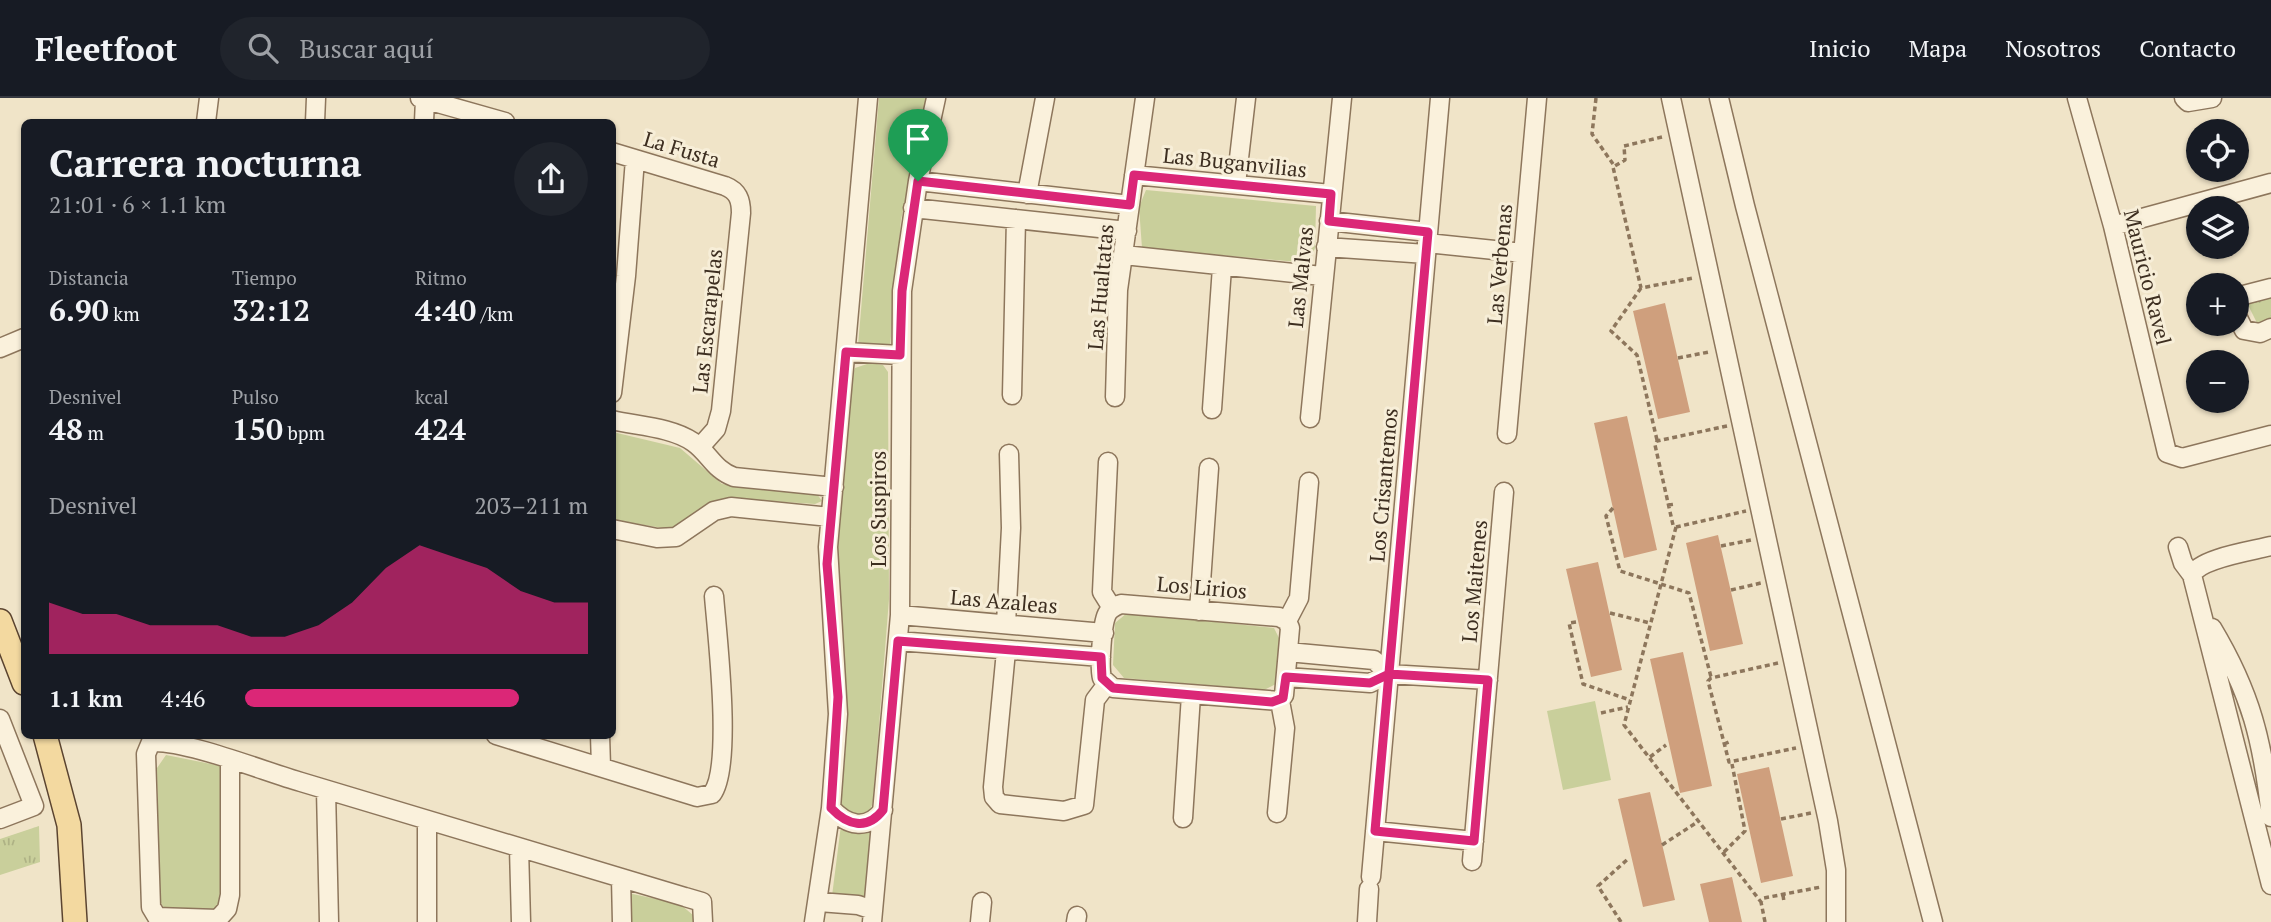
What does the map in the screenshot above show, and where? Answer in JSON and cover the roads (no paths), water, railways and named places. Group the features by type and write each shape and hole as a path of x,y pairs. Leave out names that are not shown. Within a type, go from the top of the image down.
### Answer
{"main road":[{"path":"0,621 21,675"},
{"path":"46,739 69,825 75,922"}],"street":[{"path":"206,119 209,98"},
{"path":"315,119 316,98"},
{"name":"Los Suspiros","path":"814,922 831,808 838,697 827,577 830,517 868,98"},
{"name":"Los Suspiros","path":"873,916 900,615 902,291 918,181 936,98"},
{"path":"1027,194 1045,98"},
{"name":"Las Hualtatas","path":"1115,397 1118,290 1145,98"},
{"path":"1236,184 1245,98"},
{"name":"Las Malvas","path":"1310,418 1322,276 1342,98"},
{"name":"Los Crisantemos","path":"1367,922 1440,98"},
{"name":"Las Verbenas","path":"1507,434 1537,98"},
{"path":"1671,98 1828,821 1836,870 1836,922"},
{"path":"1719,98 1933,922"},
{"name":"Mauricio Ravel","path":"2077,98 2113,226 2167,453 2182,458 2271,435"},
{"path":"2184,98 2188,102 2212,98"},
{"path":"424,119 423,99 494,119"},
{"name":"La Fusta","path":"616,153 725,186 737,193"},
{"path":"616,360 635,159"},
{"name":"Las Buganvilias","path":"1134,175 1331,194"},
{"path":"918,181 1130,205"},
{"path":"2113,226 2271,183"},
{"name":"Las Escarapelas","path":"700,447 716,429 721,411 741,213 737,193"},
{"path":"914,208 1127,231"},
{"path":"1012,395 1016,219"},
{"path":"1329,221 1427,243 1523,253"},
{"path":"1326,247 1427,243"},
{"path":"1124,255 1322,276"},
{"path":"1212,409 1222,267"},
{"path":"2249,294 2271,288"},
{"path":"2249,331 2260,333 2271,328"},
{"path":"0,348 21,339"},
{"path":"846,352 900,355"},
{"path":"616,421 676,434 700,447 716,467 734,477 834,487"},
{"path":"1006,624 1011,528 1009,454"},
{"path":"1108,462 1102,592 1112,608 1106,617 1101,657 1101,675 1107,684 1117,688 1280,701"},
{"path":"1199,611 1209,468"},
{"path":"1277,813 1285,728 1280,701 1286,677 1287,621 1298,598 1309,482"},
{"name":"Los Maitenes","path":"1472,860 1504,492"},
{"path":"616,531 657,538 676,537 690,531 715,511 731,507 830,517"},
{"path":"2192,575 2195,568 2206,563 2271,546"},
{"path":"2178,547 2183,563 2192,575 2271,885"},
{"path":"510,739 697,797 712,794 717,787 722,726 714,596"},
{"name":"Los Lirios","path":"1112,608 1126,603 1279,617 1287,621"},
{"path":"2201,610 2229,657 2258,728 2271,817"},
{"name":"Las Azaleas","path":"900,615 1104,633"},
{"path":"898,641 1101,657"},
{"path":"1006,651 994,797 1000,804 1064,811 1084,805 1095,700 1107,684"},
{"path":"1288,652 1374,660 1389,674"},
{"path":"1286,677 1370,683 1389,674 1488,680"},
{"path":"1183,818 1191,695"},
{"path":"0,819 34,806 1,724"},
{"path":"600,739 601,766"},
{"path":"230,761 230,895 227,909 218,919 158,917 151,907 146,754 152,742 164,741 702,902 703,922"},
{"path":"326,790 329,922"},
{"path":"831,808 842,819 858,824 873,821 883,810"},
{"path":"427,820 427,922"},
{"path":"1375,831 1474,841"},
{"path":"519,848 521,922"},
{"path":"621,878 622,922"},
{"path":"819,902 858,905 873,916"},
{"path":"980,922 982,902"}]}
